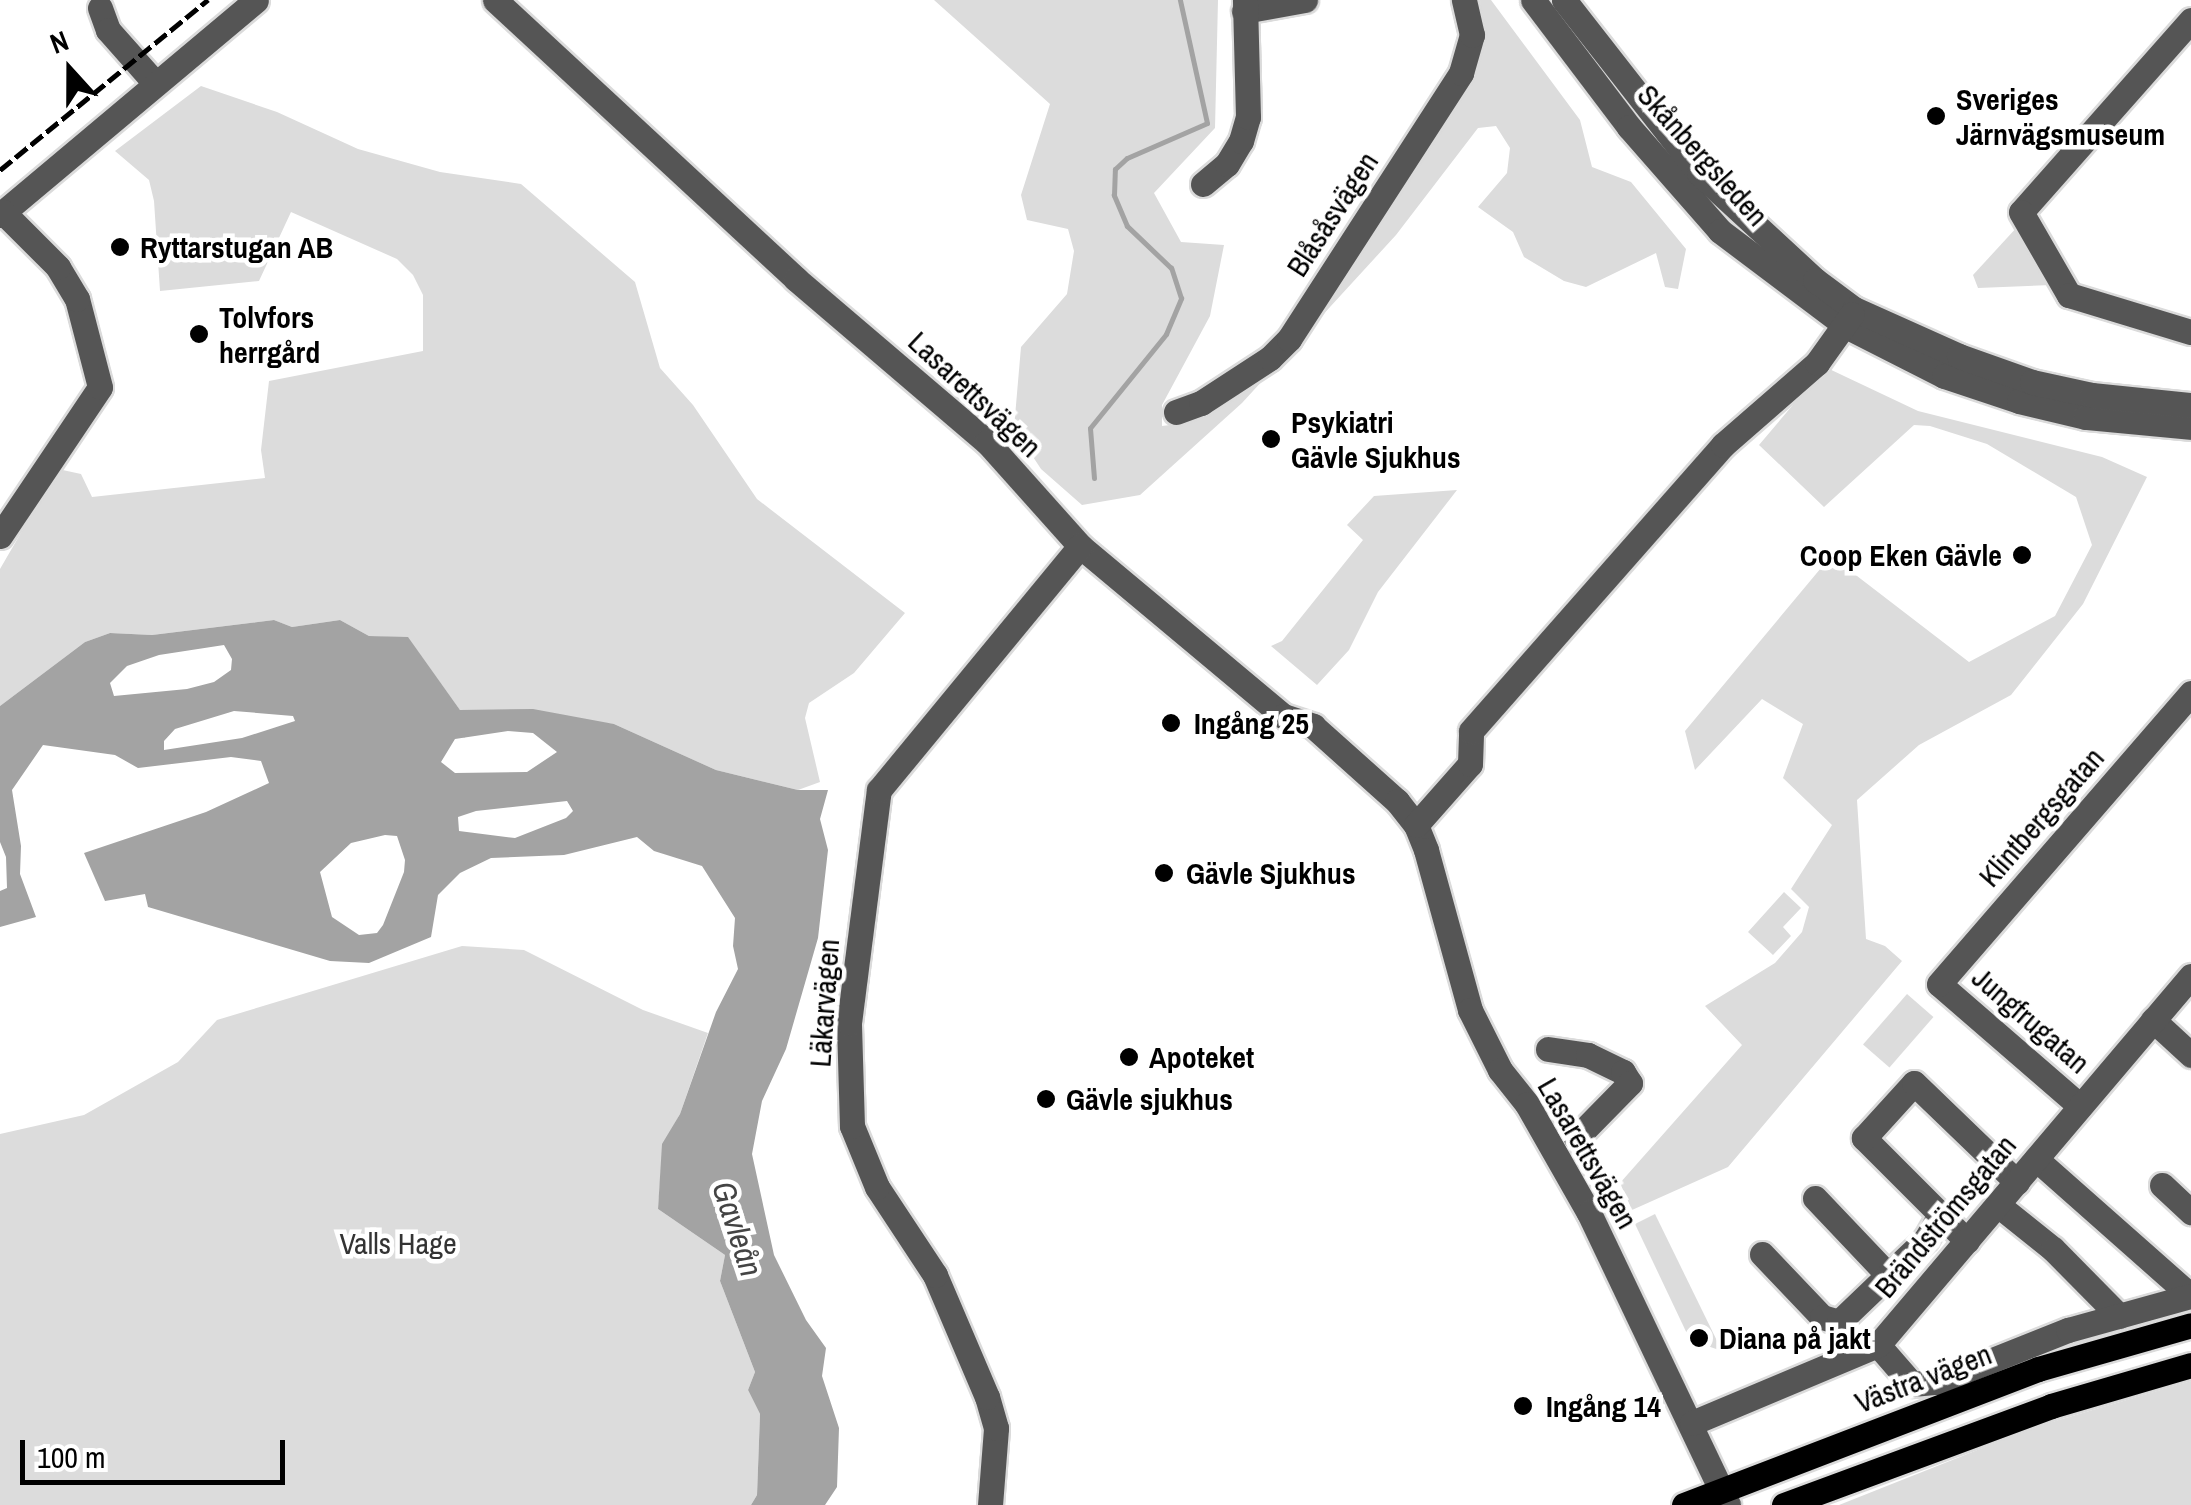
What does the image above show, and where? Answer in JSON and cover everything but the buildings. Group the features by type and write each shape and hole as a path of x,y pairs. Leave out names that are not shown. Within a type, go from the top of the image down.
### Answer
{"main road":[{"name":"Västra vägen","path":"1684,1505 1725,1497 2038,1369 2191,1325"},
{"path":"1784,1505 2051,1406 2191,1365"}],"street":[{"path":"0,536 100,388 77,299 58,267 2,214 256,0"},
{"name":"Lasarettsvägen","path":"494,0 796,279 987,442 1080,546 1284,716 1313,726 1397,801 1416,825 1470,1010 1500,1070 1534,1115 1590,1213 1725,1497"},
{"path":"1203,184 1227,164 1241,141 1248,116 1245,6 1305,0"},
{"name":"Blåsåsvägen","path":"1176,412 1201,402 1270,358 1289,339 1462,73 1472,35 1464,0"},
{"name":"Skånbergsleden","path":"1533,0 1629,126 1720,230 1850,317 1944,376 2020,402 2086,417 2191,427"},
{"name":"Skånbergsleden","path":"1564,0 1699,173 1850,317 2032,382 2092,395 2191,405"},
{"path":"100,8 108,30 155,83"},
{"path":"2191,20 2021,212 2069,294 2191,332"},
{"path":"1416,825 1470,764 1472,731 1723,445 1817,363 1850,317"},
{"name":"Läkarvägen","path":"990,1505 996,1428 987,1397 934,1275 876,1187 852,1126 848,1023 879,790 1080,546"},
{"name":"Klintbergsgatan","path":"1940,984 2191,693"},
{"name":"Brändströmsgatan","path":"1692,1423 1878,1345 2191,976"},
{"name":"Jungfrugatan","path":"1940,984 2080,1106"},
{"path":"2154,1020 2191,1054"},
{"path":"1548,1048 1588,1055 1623,1072 1630,1083 1576,1138"},
{"path":"1967,1241 1864,1138 1914,1083 2017,1182"},
{"path":"2036,1159 2191,1296"},
{"path":"2162,1185 2191,1212"},
{"path":"1815,1198 1888,1275"},
{"path":"1998,1205 2052,1249 2119,1316"},
{"path":"1839,1322 1926,1238 1940,1215"},
{"path":"1762,1254 1822,1317 1839,1322 1854,1355"},
{"name":"Västra vägen","path":"1878,1345 1912,1384 1937,1382 2068,1330 2191,1296"}],"green space":[{"path":"934,0 1218,0 1215,128 1154,193 1181,242 1224,245 1210,316 1162,405 1162,426 1178,424 1284,347 1481,36 1480,0 1491,0 1580,120 1592,167 1631,182 1686,249 1678,289 1665,287 1656,253 1586,287 1564,281 1524,257 1513,232 1478,207 1507,173 1510,148 1496,126 1478,128 1396,235 1242,403 1140,495 1082,505 1041,469 1014,428 1021,347 1067,294 1074,251 1068,229 1027,220 1021,195 1050,104"},
{"path":"201,86 277,112 358,149 440,172 521,184 635,282 660,368 693,405 757,499 905,613 854,673 809,703 805,718 820,782 798,790 716,770 614,724 460,710 408,638 369,636 340,620 292,627 274,620 152,635 110,633 85,642 0,706 0,569 58,469 81,474 92,497 265,478 261,450 269,381 423,351 423,295 413,275 397,259 291,212 259,281 160,291 149,180 115,151"},
{"path":"2018,226 2051,285 1978,288 1973,275"},
{"path":"1825,367 1918,411 2102,457 2147,477 2083,604 2011,695 1919,745 1857,800 1866,939 1885,946 1902,961 1728,1167 1632,1210 1620,1183 1742,1045 1705,1006 1775,963 1802,932 1809,907 1791,889 1832,825 1783,778 1803,724 1762,699 1695,770 1685,731 1831,556 1969,662 2055,616 2092,545 2076,497 1987,444 1930,426 1914,425 1824,507 1759,445"},
{"path":"1457,490 1378,592 1349,650 1317,685 1271,646 1282,641 1363,540 1347,525 1374,496"},
{"path":"1784,892 1801,908 1783,927 1791,936 1773,955 1748,932"},
{"name":"Valls Hage","path":"462,946 524,950 643,1010 708,1033 680,1114 663,1144 658,1209 725,1255 720,1281 755,1372 748,1390 760,1414 757,1495 751,1505 0,1505 0,1134 84,1115 178,1062 217,1020"},
{"path":"1907,994 1933,1017 1889,1068 1863,1045"},
{"path":"1655,1214 1722,1351 1690,1340 1635,1224"},
{"path":"2191,1381 2191,1505 1839,1505 2035,1427"}],"water":[{"name":"Gavleån","path":"274,620 292,627 340,620 369,636 408,637 460,710 533,709 614,724 716,770 798,790 828,790 820,819 828,850 818,938 786,1049 762,1101 752,1154 774,1255 806,1320 826,1348 822,1376 839,1428 837,1487 825,1505 751,1505 757,1495 760,1414 748,1390 755,1372 720,1281 725,1255 658,1209 662,1144 680,1114 716,1012 738,969 733,946 735,918 702,866 654,851 637,837 564,855 491,858 460,873 438,895 431,937 369,963 330,961 148,907 145,894 105,901 84,853 206,812 269,783 261,761 231,757 138,768 115,755 43,745 12,790 21,846 20,874 36,917 0,927 0,891 7,888 6,857 0,842 0,706 85,642 110,633 152,635","holes":["224,645 232,659 231,670 214,682 187,689 114,696 110,683 127,666 159,655","234,711 293,716 295,721 242,738 164,750 164,741 175,729","508,731 533,733 557,752 527,772 455,773 441,762 455,739","567,801 573,811 566,818 515,838 459,831 458,817 476,811","385,835 397,836 405,860 404,872 377,933 359,935 332,917 320,872 351,843"]}],"waterway":[{"path":"1094,478 1090,428 1166,334 1181,298 1171,268 1127,226 1114,195 1115,169 1127,158 1207,123 1180,0"}],"railway":[{"path":"0,170 208,0"}],"place":[{"name":"Sveriges Järnvägsmuseum","path":"1936,116"},
{"name":"Ryttarstugan AB","path":"120,247"},
{"name":"Tolvfors herrgård","path":"199,334"},
{"name":"Psykiatri Gävle Sjukhus","path":"1271,439"},
{"name":"Coop Eken Gävle","path":"2022,555"},
{"name":"Ingång 25","path":"1171,723"},
{"name":"Gävle Sjukhus","path":"1164,873"},
{"name":"Apoteket","path":"1129,1057"},
{"name":"Gävle sjukhus","path":"1046,1099"},
{"name":"Diana på jakt","path":"1699,1338"},
{"name":"Ingång 14","path":"1523,1406"}]}
